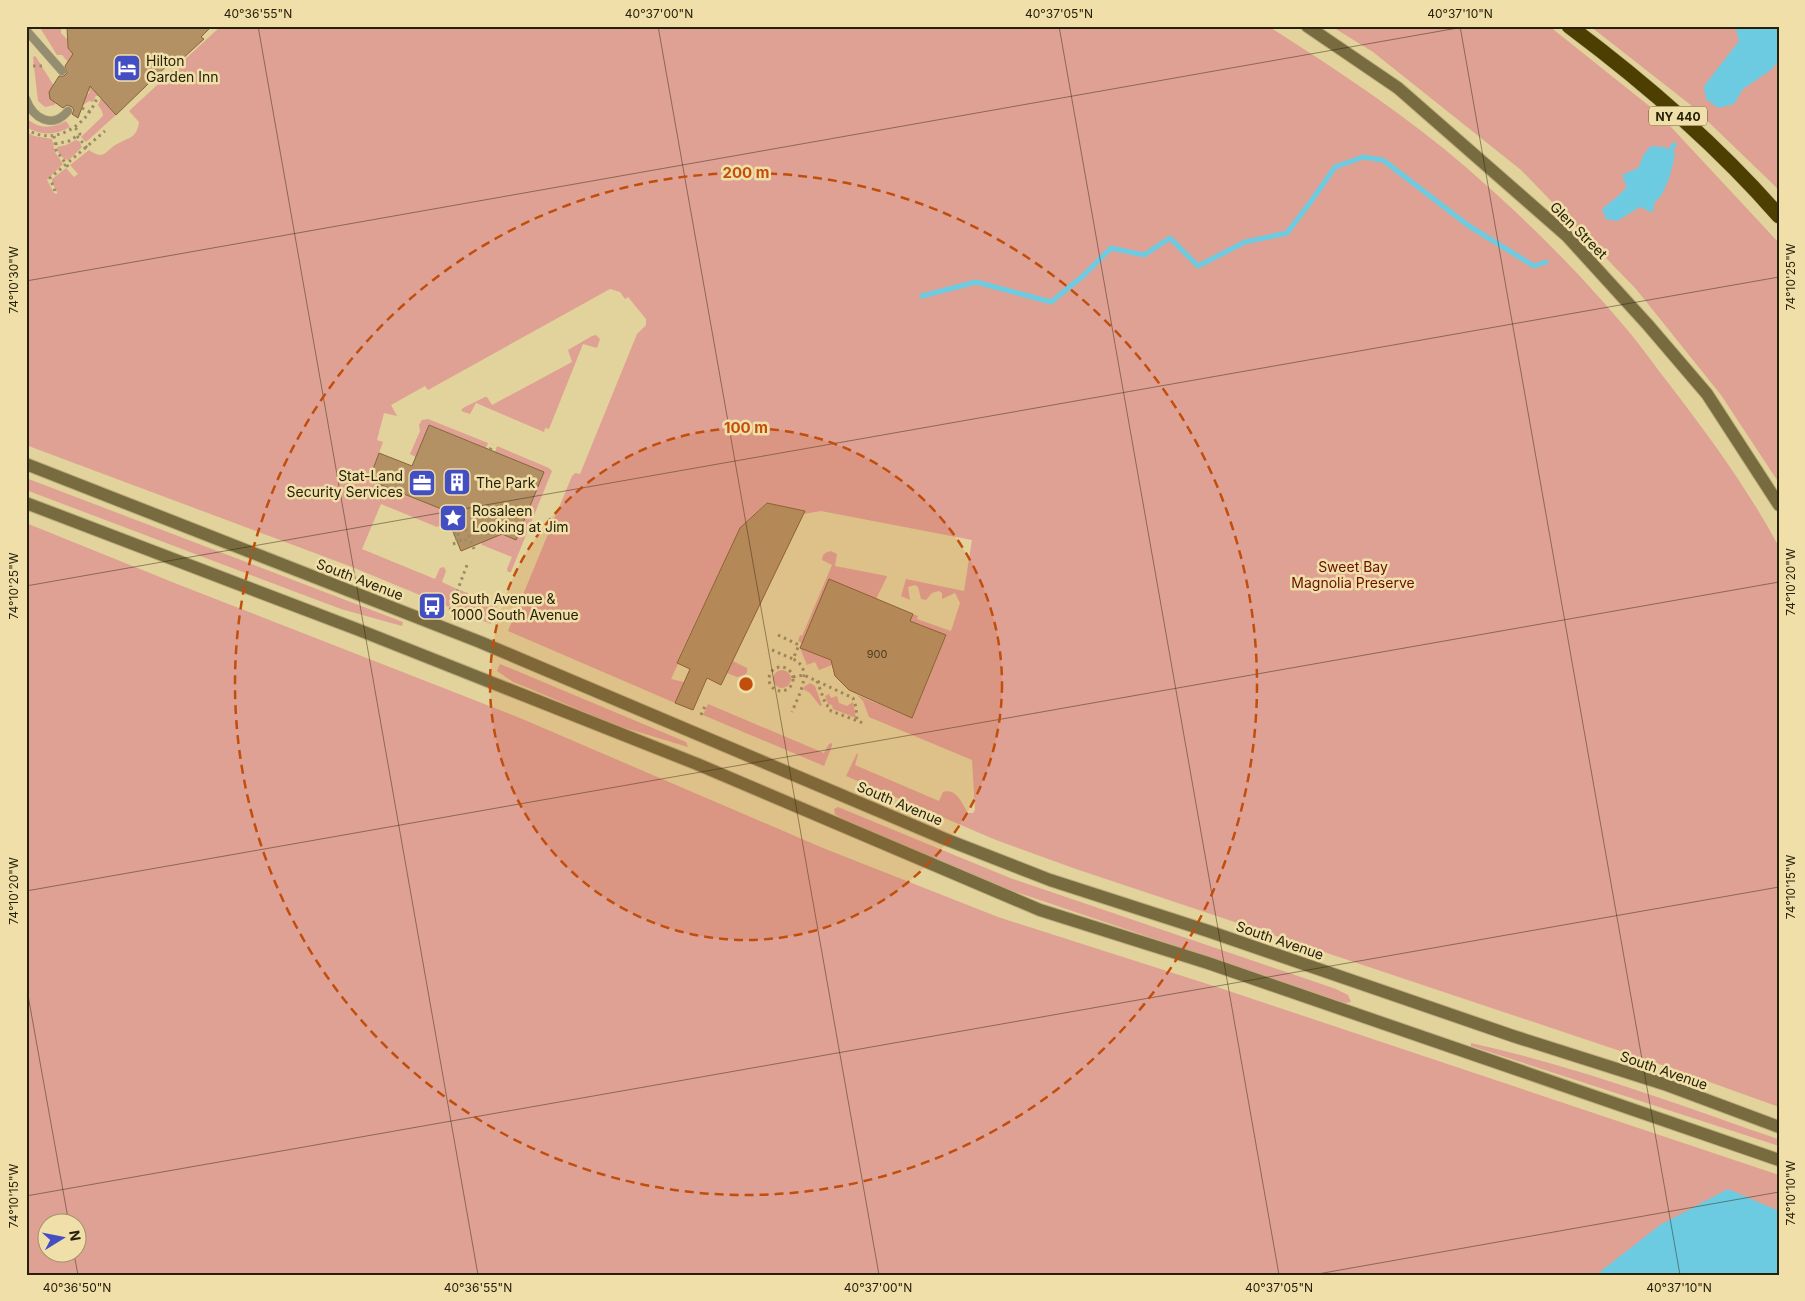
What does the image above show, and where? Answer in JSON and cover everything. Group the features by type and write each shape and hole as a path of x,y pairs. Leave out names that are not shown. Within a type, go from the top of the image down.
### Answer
{"highway":[{"name":"NY 440","path":"1570,26 1683,120 1736,170 1779,216"}],"street":[{"name":"Glen Street","path":"1307,26 1398,88 1567,236 1648,325 1707,394 1779,505"},
{"name":"South Avenue","path":"26,464 480,642 936,835 1050,880 1208,931 1513,1036 1664,1084 1779,1127"},
{"path":"26,503 377,637 687,760 1040,910 1217,966 1779,1160"}],"lane":[{"path":"26,30 62,71"},
{"path":"26,99 30,108 37,116 47,120 58,119 68,111"}],"path":[{"path":"33,66 42,66"},
{"path":"74,127 90,112 98,95"},
{"path":"82,108 90,112"},
{"path":"55,144 69,141 80,134 69,120"},
{"path":"55,191 50,179 68,166 105,131"},
{"path":"54,136 57,152 68,166"},
{"path":"77,136 87,148"},
{"path":"490,450 493,444"},
{"path":"461,517 474,549"},
{"path":"453,544 458,542 452,527 455,526 461,542 470,538"},
{"path":"450,610 468,565"},
{"path":"778,635 799,644 793,659"},
{"path":"772,650 793,659 801,665 804,675 792,712"},
{"path":"779,667 787,669 793,677 791,686 785,691 777,691 769,682 772,671 779,667"},
{"path":"793,677 804,675 853,698 857,721"},
{"path":"817,681 826,705 830,707 831,711 863,723"},
{"path":"701,715 706,704"}],"green space":[{"path":"39,26 61,28 61,33 69,41 67,43 68,48 71,52 77,52 68,62 62,55 57,55"},
{"name":"Sweet Bay Magnolia Preserve","path":"221,26 1268,26 1371,94 1420,130 1488,186 1527,222 1583,279 1638,343 1713,443 1754,504 1779,547 1779,1107 1665,1066 1073,868 996,840 846,776 857,753 855,765 939,801 943,792 952,792 968,813 973,813 975,810 972,760 869,717 863,701 857,695 912,718 946,636 910,621 913,614 918,616 917,619 951,631 960,603 955,593 942,599 942,593 939,591 932,593 926,600 921,599 918,587 915,585 908,587 910,600 901,596 906,579 964,591 972,540 821,511 804,514 805,511 766,503 740,528 679,657 671,679 684,682 675,703 508,631 572,476 575,473 580,474 637,334 646,325 646,319 628,297 625,299 620,292 610,289 428,390 425,386 391,405 397,416 384,413 377,440 383,442 369,480 444,510 449,521 437,527 381,504 362,549 435,579 440,568 444,567 446,571 442,582 457,589 449,607 352,567 26,445 26,132 34,136 52,139 55,152 63,164 47,180 54,193 57,194 52,179 66,168 74,177 78,174 70,165 89,150 102,155 133,136 137,131 139,122 129,111"},
{"path":"1331,26 1549,26 1658,113 1779,243 1779,483 1721,395 1636,289 1521,170 1373,52"},
{"path":"1590,26 1779,26 1779,190 1692,106"},
{"path":"34,56 54,86 57,100 54,105 45,107 38,101"},
{"path":"81,76 97,93 93,102 89,101 83,105 84,98 90,92 80,81"},
{"path":"101,98 116,115 86,142 81,137 103,116 98,105"},
{"path":"26,118 35,124 45,127 66,121 70,127 54,133 37,132 26,127"},
{"path":"76,140 79,141 82,147 69,160 64,159 58,152 57,147"},
{"path":"596,335 600,339 597,348 583,344 549,429 545,428 544,432 476,403 470,414 461,411 463,408 485,397 487,397 492,405 572,362 568,350"},
{"path":"428,419 488,443 486,448 429,425 416,457 410,454 420,431 419,425 422,420"},
{"path":"497,446 552,471 511,572 508,572 507,569 512,557 482,545 474,523 516,540 543,472 495,452"},
{"path":"26,478 403,622 402,626 341,609 26,490"},
{"path":"26,523 520,718 823,848 998,917 1223,989 1779,1175 1779,1275 26,1275"},
{"path":"831,551 837,554 835,566 887,576 876,599 802,643 798,641 800,635 802,636 832,565 822,560 823,556"},
{"path":"460,590 493,604 499,593 501,593 491,624 453,609"},
{"path":"800,648 833,661 832,665 819,670 815,662 807,665"},
{"path":"733,661 747,668 744,676 737,677 727,673"},
{"path":"500,664 686,742 688,747 615,725 513,682 497,671"},
{"path":"782,670 788,673 791,679 788,685 782,688 776,685 773,679 776,673"},
{"path":"810,683 815,686 822,705 820,706 810,693 803,689"},
{"path":"829,694 831,698 837,696 839,703 847,706 853,702 856,718 833,709 832,705 828,704 825,696"},
{"path":"708,704 824,753 829,744 832,743 824,766 703,715"},
{"path":"838,807 1010,878 1336,989 1348,995 1351,1002 1345,1003 1004,888 847,822 835,814 834,809"},
{"path":"1471,1043 1510,1052 1626,1086 1778,1139 1779,1146 1471,1046"}],"water":[{"path":"1735,26 1779,26 1779,60 1771,70 1743,89 1734,104 1718,108 1706,99 1704,86 1739,41"},
{"path":"1651,146 1665,147 1675,153 1669,178 1663,192 1655,202 1653,213 1640,207 1617,221 1606,219 1602,209 1627,187 1622,175 1638,168 1644,154"},
{"path":"1728,1189 1779,1211 1779,1275 1596,1275 1660,1225"}],"building":[{"name":"Hilton Garden Inn","path":"67,26 212,26 201,37 204,39 181,60 177,56 116,115 90,86 78,118 72,114 74,110 72,107 67,105 63,108 50,99 49,92 59,76 64,76 67,73 65,66 73,54 68,48"},
{"name":"The Park","path":"429,425 544,472 516,540 502,534 461,551 444,510 369,480 379,453 412,466"},
{"path":"767,503 805,511 721,685 707,678 693,710 675,703 690,669 677,663 740,528"},
{"path":"829,579 913,614 910,621 946,635 912,718 849,690 835,676 831,660 800,648"}],"waterway":[{"path":"1667,155 1674,145"},
{"path":"922,296 976,282 1051,302 1083,276 1111,248 1144,255 1170,238 1198,266 1245,242 1287,233 1335,167 1363,157 1383,160 1469,226 1534,266 1546,262"}],"place":[{"name":"Hilton Garden Inn","path":"127,68"},
{"name":"The Park","path":"457,482"},
{"name":"Stat-Land Security Services","path":"422,483"},
{"name":"Rosaleen Looking at Jim","path":"453,518"},
{"name":"South Avenue & 1000 South Avenue","path":"432,606"}]}
